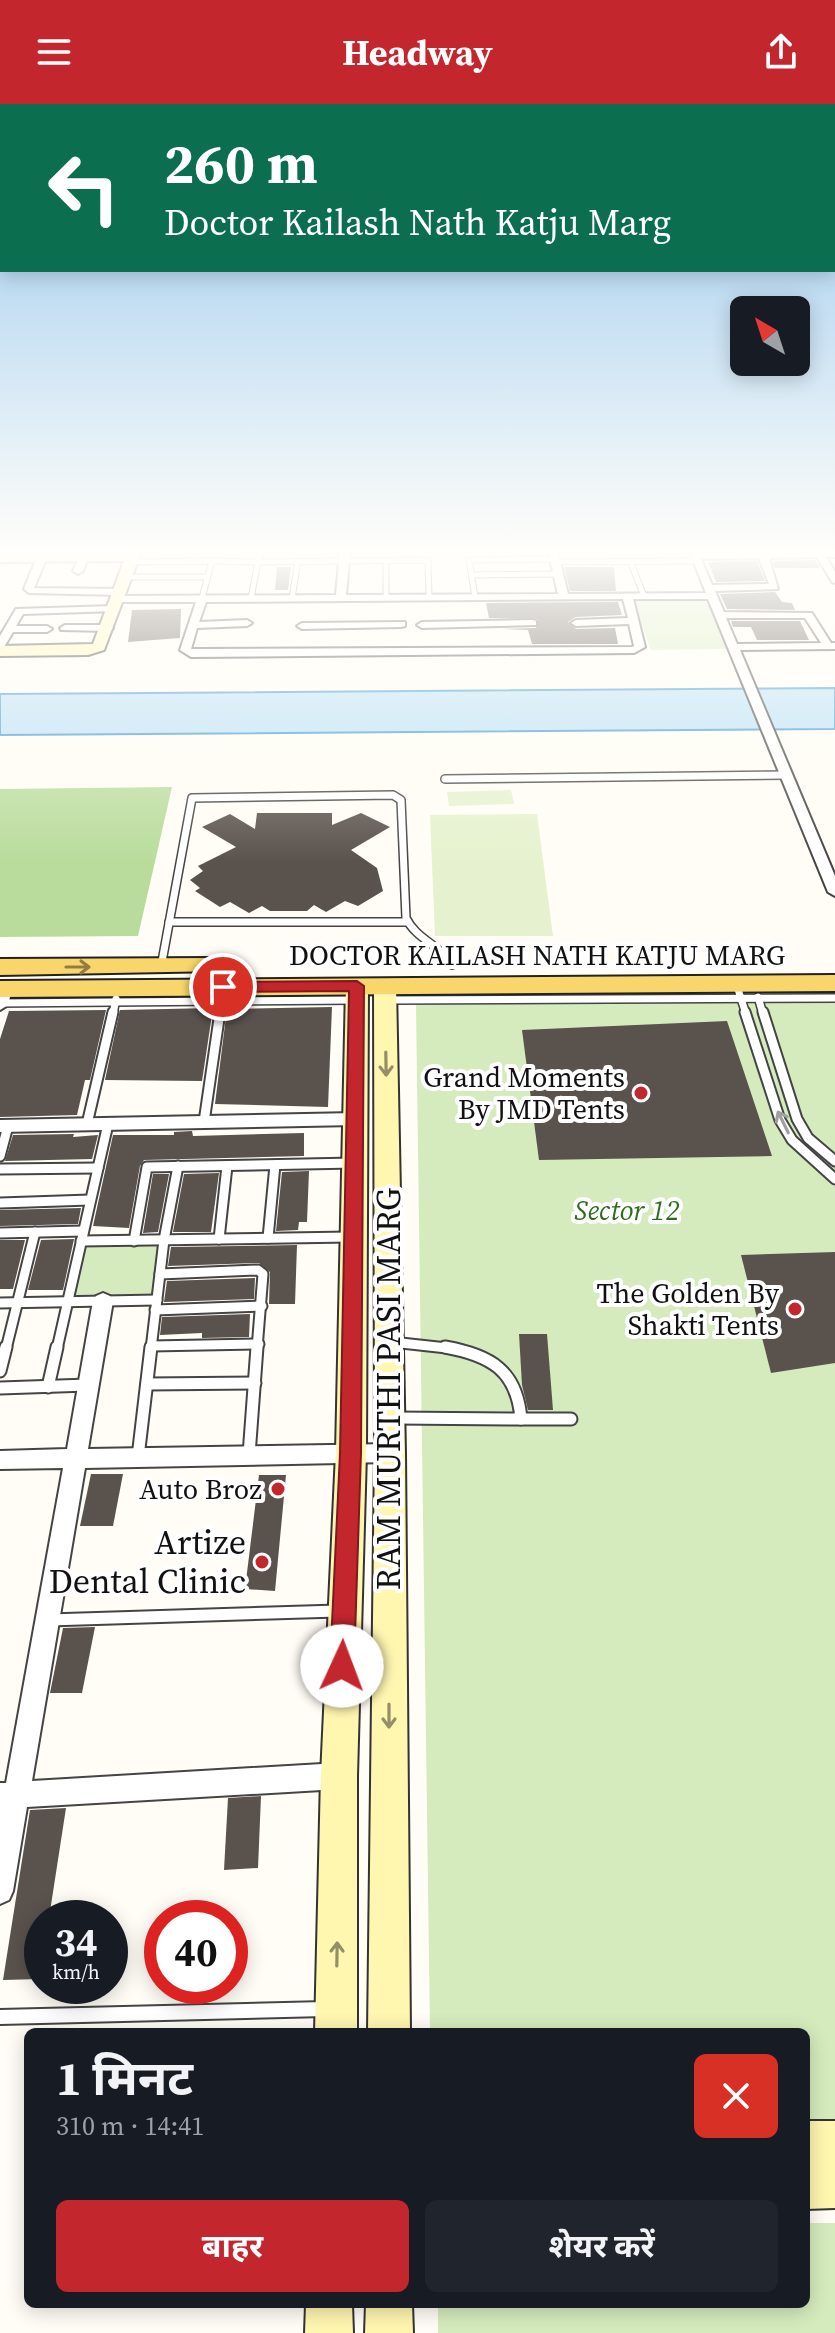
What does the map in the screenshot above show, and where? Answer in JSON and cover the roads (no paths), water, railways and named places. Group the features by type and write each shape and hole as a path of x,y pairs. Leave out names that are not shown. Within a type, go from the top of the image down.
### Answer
{"main road":[{"name":"DOCTOR KAILASH NATH KATJU MARG","path":"1,993 371,993 835,963"},
{"name":"DOCTOR KAILASH NATH KATJU MARG","path":"1,993 161,967 452,965 666,974 747,991 835,983"}],"street":[{"path":"738,654 835,892"},
{"name":"RAM MURTHI PASI MARG","path":"336,2020 339,1776 351,1453 355,1119 371,993"},
{"name":"RAM MURTHI PASI MARG","path":"371,993 388,1342 390,1453 389,2028"},
{"path":"4,1126 355,1119"},
{"path":"0,1891 8,1796 49,1620 103,1301"},
{"path":"0,1460 390,1453"},
{"path":"8,1796 339,1776"},
{"path":"810,2143 835,2143"},
{"path":"810,2187 835,2186"},
{"path":"329,2308 329,2333"},
{"path":"389,2308 389,2333"}],"lane":[{"path":"445,779 787,775"},
{"path":"161,967 192,798 393,795 401,800 407,922 419,936 446,953 452,965"},
{"path":"169,922 407,922"},
{"path":"371,993 747,991 835,998"},
{"path":"747,991 797,1119 808,1138 835,1161"},
{"path":"747,991 780,1120 792,1140 835,1179"},
{"path":"204,1122 222,994"},
{"path":"87,1124 117,995"},
{"path":"48,1387 108,1124"},
{"path":"0,1156 4,1126"},
{"path":"134,1241 144,1169 354,1163"},
{"path":"268,1238 275,1165"},
{"path":"138,1457 164,1240 178,1166"},
{"path":"219,1239 227,1166"},
{"path":"0,1169 98,1168"},
{"path":"0,1203 90,1200"},
{"path":"0,1233 35,1232 134,1241 353,1237"},
{"path":"0,1371 35,1232"},
{"path":"160,1274 261,1271 262,1306 249,1455"},
{"path":"0,1303 103,1301 262,1306"},
{"path":"388,1342 470,1351 495,1363 517,1390 521,1419"},
{"path":"151,1346 259,1344"},
{"path":"147,1384 255,1383"},
{"path":"0,1388 88,1385"},
{"path":"389,1418 571,1419"},
{"path":"49,1620 344,1611"},
{"path":"0,2017 336,2020"}],"water":[{"path":"835,688 835,729 0,735 0,694"}],"place":[{"name":"Grand Moments By JMD Tents","path":"641,1093"},
{"name":"The Golden By Shakti Tents","path":"795,1309"},
{"name":"Auto Broz","path":"278,1489"},
{"name":"Artize Dental Clinic","path":"262,1562"}],"park label":[{"name":"Sector 12","path":"627,1210"}]}
